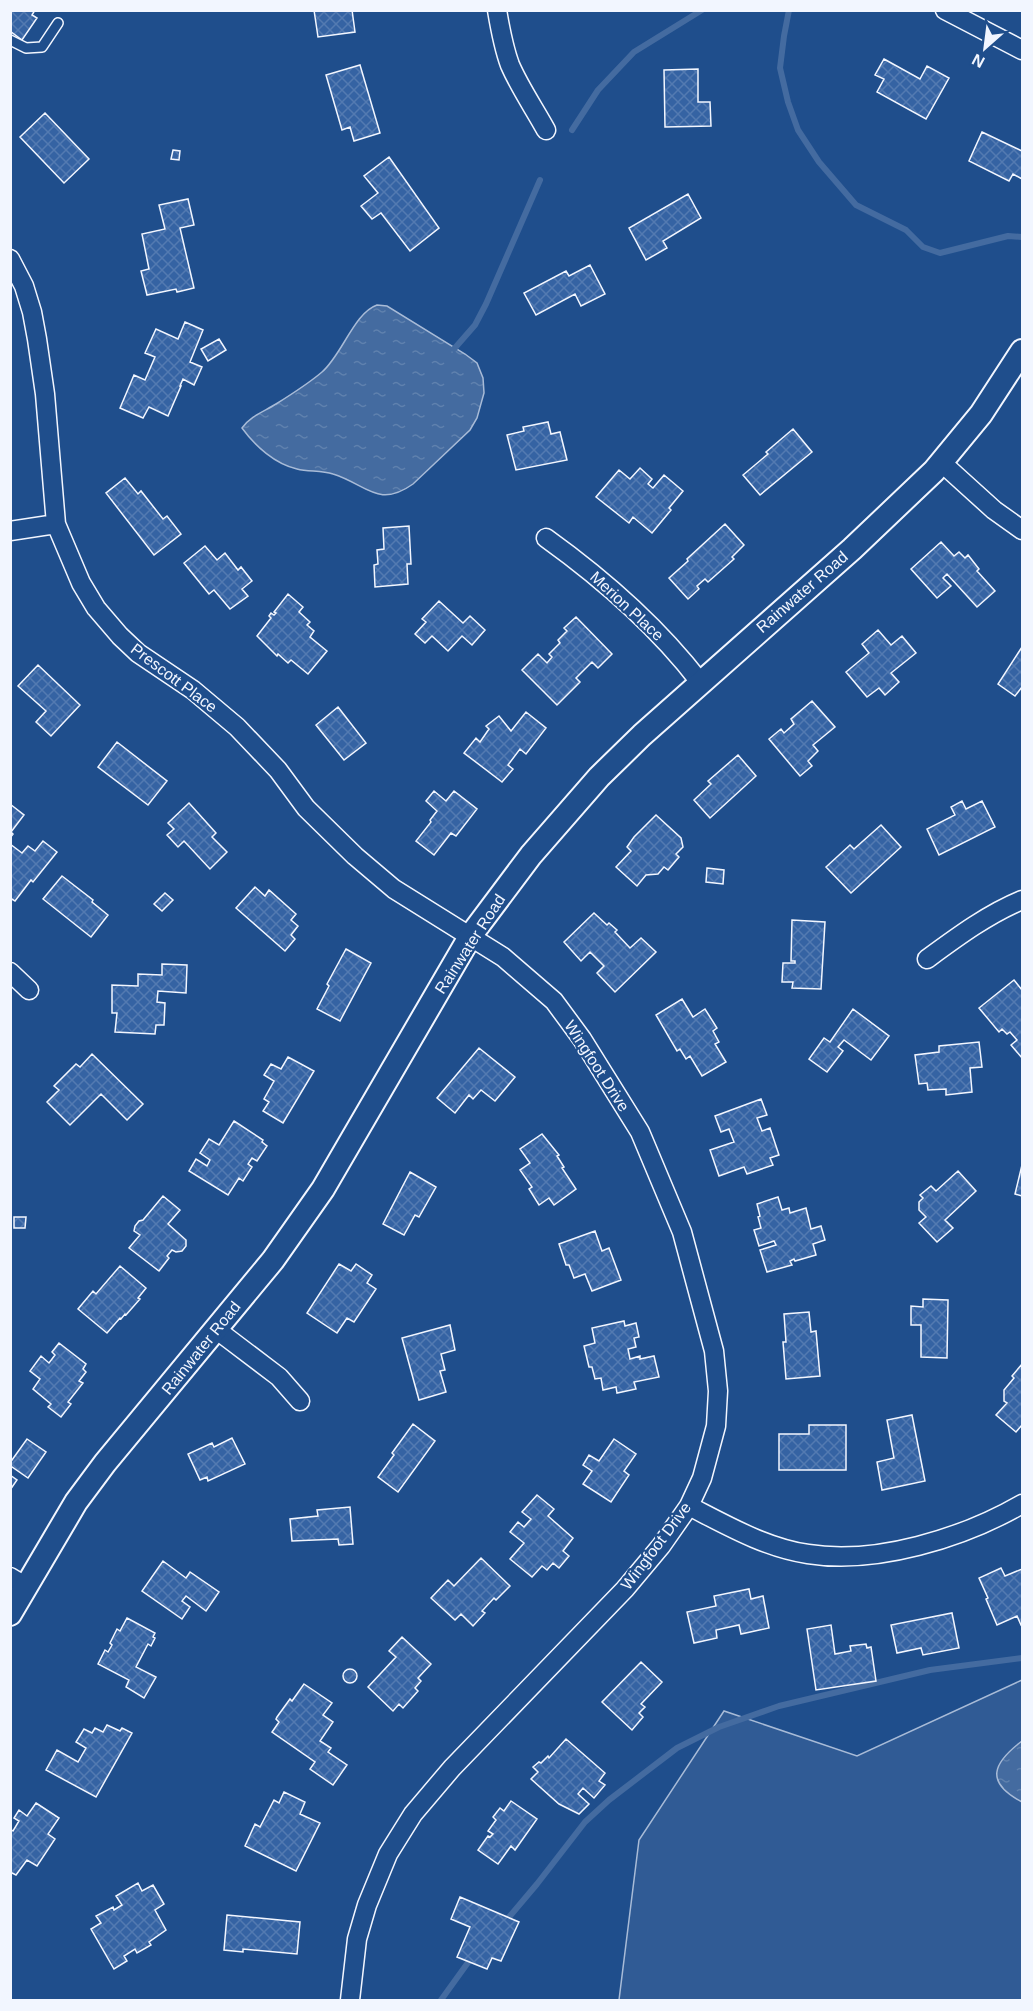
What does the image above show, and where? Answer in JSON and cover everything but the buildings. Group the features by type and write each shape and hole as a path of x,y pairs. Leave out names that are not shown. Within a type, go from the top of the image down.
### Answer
{"street":[{"path":"497,10 509,63 546,130"},
{"path":"945,10 1023,50"},
{"name":"Prescott Place","path":"10,259 24,286 37,339 45,394 56,524 81,584 96,608 138,653 193,690 237,727 278,770 306,808 355,856 394,889 434,915 471,935"},
{"name":"Rainwater Road","path":"10,1614 18,1582 82,1494 273,1260 323,1189 471,935 531,855 599,777 700,682 903,502 941,462 981,414 1023,351"},
{"path":"941,462 994,510 1023,530"},
{"path":"10,531 56,524"},
{"name":"Merion Place","path":"546,538 622,598 683,660 700,682"},
{"path":"927,959 961,934 1008,906 1023,900"},
{"name":"Wingfoot Drive","path":"350,2001 357,1939 367,1905 388,1854 413,1814 452,1768 625,1589 661,1546 689,1506 702,1479 716,1426 718,1391 714,1351 682,1232 639,1132 582,1039 554,1001 532,980 471,935"},
{"path":"10,972 29,990"},
{"path":"217,1330 279,1377 300,1401"},
{"path":"689,1506 772,1545 807,1554 846,1556 894,1551 951,1537 995,1520 1023,1504"}],"lane":[{"path":"10,40 26,48 42,47 58,23"}],"shaded area":[{"path":"1022,1680 1022,2000 619,2000 639,1840 724,1711 857,1756"}],"water":[{"path":"377,305 387,306 465,354 477,363 483,378 484,393 477,418 470,430 413,484 390,494 372,492 333,474 289,467 273,459 259,448 242,428 253,417 294,393 322,372 362,316"},
{"path":"1022,1741 1022,1802 1002,1787 997,1772 1004,1757"}],"waterway":[{"path":"572,130 598,90 634,52 702,10"},
{"path":"789,10 780,68 788,102 798,130 819,162 856,205 906,230 923,247 940,253 1008,236 1022,237"},
{"path":"454,349 475,325 486,304 540,180"},
{"path":"504,1923 585,1822 609,1800 677,1748 719,1727 779,1706 930,1670 1022,1658"},
{"path":"441,2000 472,1957"}]}
